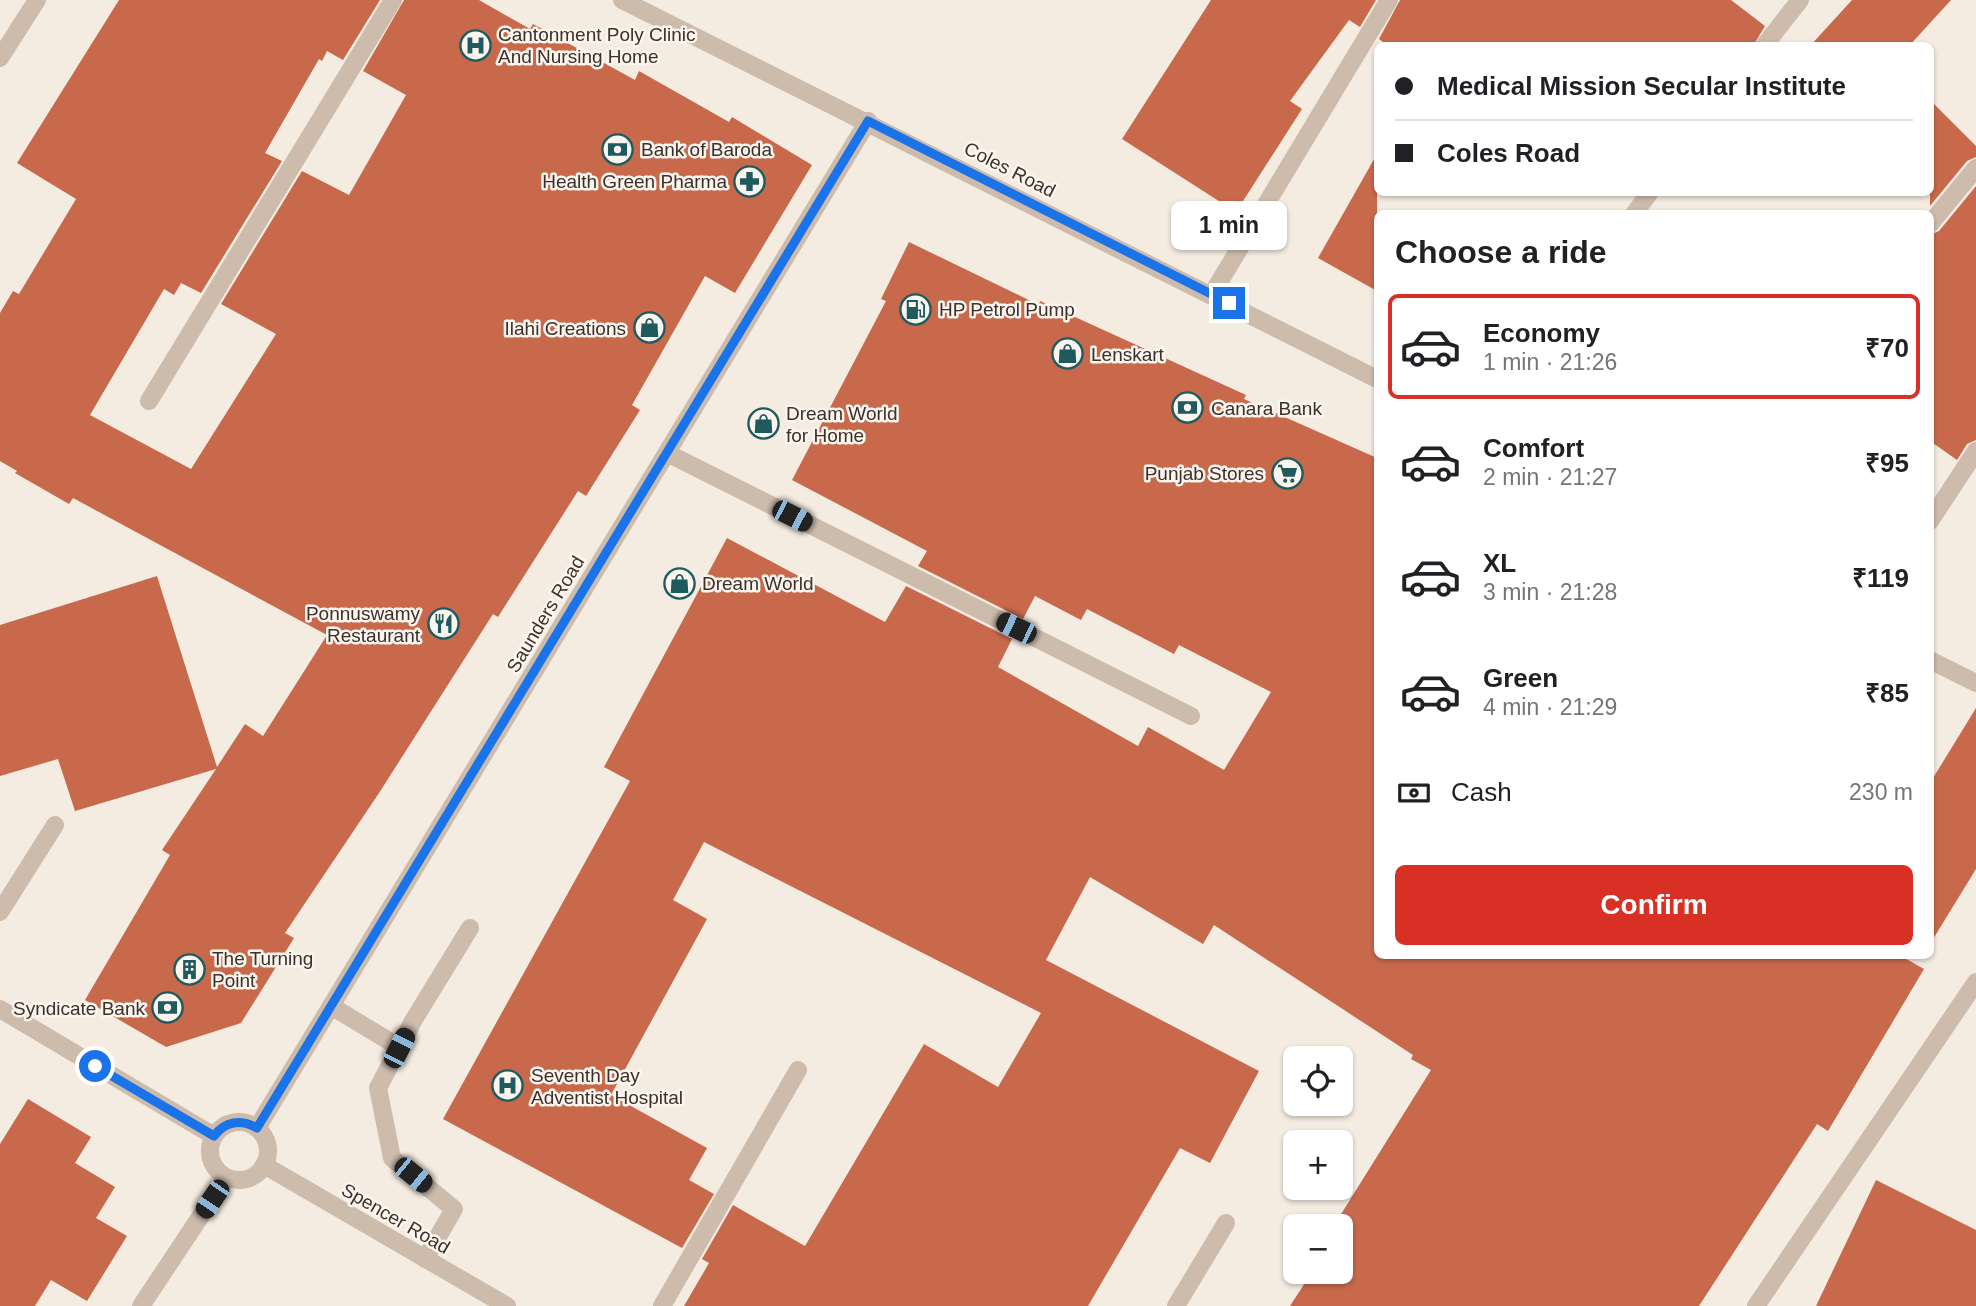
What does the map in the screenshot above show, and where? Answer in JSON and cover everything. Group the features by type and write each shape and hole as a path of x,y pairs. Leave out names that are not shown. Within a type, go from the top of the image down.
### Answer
{"street":[{"path":"0,58 37,0"},
{"path":"149,401 393,0"},
{"name":"Coles Road","path":"622,0 868,121 1374,377"},
{"path":"1212,294 1389,0"},
{"path":"1767,42 1800,0"},
{"name":"Saunders Road","path":"257,1128 868,121"},
{"path":"1934,218 1976,168"},
{"path":"1934,515 1976,451"},
{"path":"667,453 1191,716"},
{"path":"1934,662 1976,683"},
{"path":"0,912 55,825"},
{"path":"425,1259 454,1209 392,1158 378,1088 470,928"},
{"path":"1756,1306 1976,982"},
{"path":"331,1006 399,1048"},
{"path":"0,1009 214,1136"},
{"path":"662,1306 799,1070"},
{"path":"248,1123 257,1128 263,1134 269,1150 264,1166 243,1181 226,1178 212,1164 209,1155 214,1136 229,1124 248,1123"},
{"name":"Spencer Road","path":"264,1166 507,1306"},
{"path":"141,1306 226,1178"},
{"path":"1176,1306 1226,1223"}],"building":[{"path":"119,0 380,0 343,60 327,51 322,61 319,59 265,153 282,161 201,293 181,283 174,295 164,289 90,415 191,469 276,334 221,304 302,171 349,195 406,95 363,71 404,0 479,0 530,29 533,24 635,80 639,71 729,122 732,117 812,165 735,293 705,276 632,405 640,410 586,496 578,491 498,617 493,614 379,793 285,933 294,938 241,1023 166,1047 85,1000 170,855 162,850 216,769 75,811 58,759 0,776 0,625 157,576 217,767 245,724 263,736 327,635 73,498 69,504 15,473 17,471 0,461 0,313 13,291 19,294 76,199 17,163"},
{"path":"1211,0 1376,0 1360,27 1349,20 1290,101 1302,109 1236,212 1122,139"},
{"path":"1400,0 1731,0 1765,26 1755,42 1383,42 1379,39"},
{"path":"1852,0 1951,0 1913,42 1814,42"},
{"path":"1934,104 1976,146 1976,157 1967,161 1930,206 1930,196 1934,196"},
{"path":"1374,159 1374,196 1377,196 1377,210 1374,210 1374,289 1318,258"},
{"path":"1976,186 1976,440 1967,444 1957,460 1934,444 1934,233 1939,231"},
{"path":"909,242 1039,305 1040,301 1246,395 1244,399 1374,457 1374,959 1906,959 1924,969 1828,1131 1817,1124 1699,1306 1290,1306 1304,1284 1353,1284 1353,1214 1341,1214 1350,1200 1353,1200 1353,1195 1431,1070 1411,1059 1413,1055 1214,925 1203,944 1090,877 1046,960 1259,1071 1210,1163 1180,1148 1088,1306 684,1306 709,1263 702,1259 733,1205 805,1246 924,1044 998,1087 1041,1013 704,842 673,900 707,919 611,1095 707,1148 689,1180 714,1194 682,1248 443,1119 630,781 604,767 727,538 885,622 906,586 1012,639 998,667 1138,746 1148,727 1224,770 1271,692 1179,645 1174,654 1087,609 1081,620 1035,596 1023,619 918,566 927,551 792,480 886,301 881,299"},
{"path":"1976,708 1976,869 1934,937 1934,776"},
{"path":"28,1099 91,1137 75,1163 115,1187 96,1218 127,1236 87,1301 51,1280 35,1306 0,1306 0,1144"},
{"path":"1876,1180 1976,1230 1976,1306 1816,1306"}],"place":[{"name":"Cantonment Poly Clinic And Nursing Home","path":"475,45"},
{"name":"Bank of Baroda","path":"618,149"},
{"name":"Health Green Pharma","path":"750,181"},
{"name":"HP Petrol Pump","path":"916,309"},
{"name":"Ilahi Creations","path":"649,328"},
{"name":"Lenskart","path":"1068,354"},
{"name":"Canara Bank","path":"1188,408"},
{"name":"Dream World for Home","path":"763,424"},
{"name":"Punjab Stores","path":"1287,473"},
{"name":"Dream World","path":"679,583"},
{"name":"Ponnuswamy Restaurant","path":"443,624"},
{"name":"The Turning Point","path":"189,969"},
{"name":"Syndicate Bank","path":"168,1008"},
{"name":"Seventh Day Adventist Hospital","path":"508,1086"}],"route":[{"path":"95,1066 214,1136 220,1128 239,1122 257,1128 868,121 1229,303"}]}
